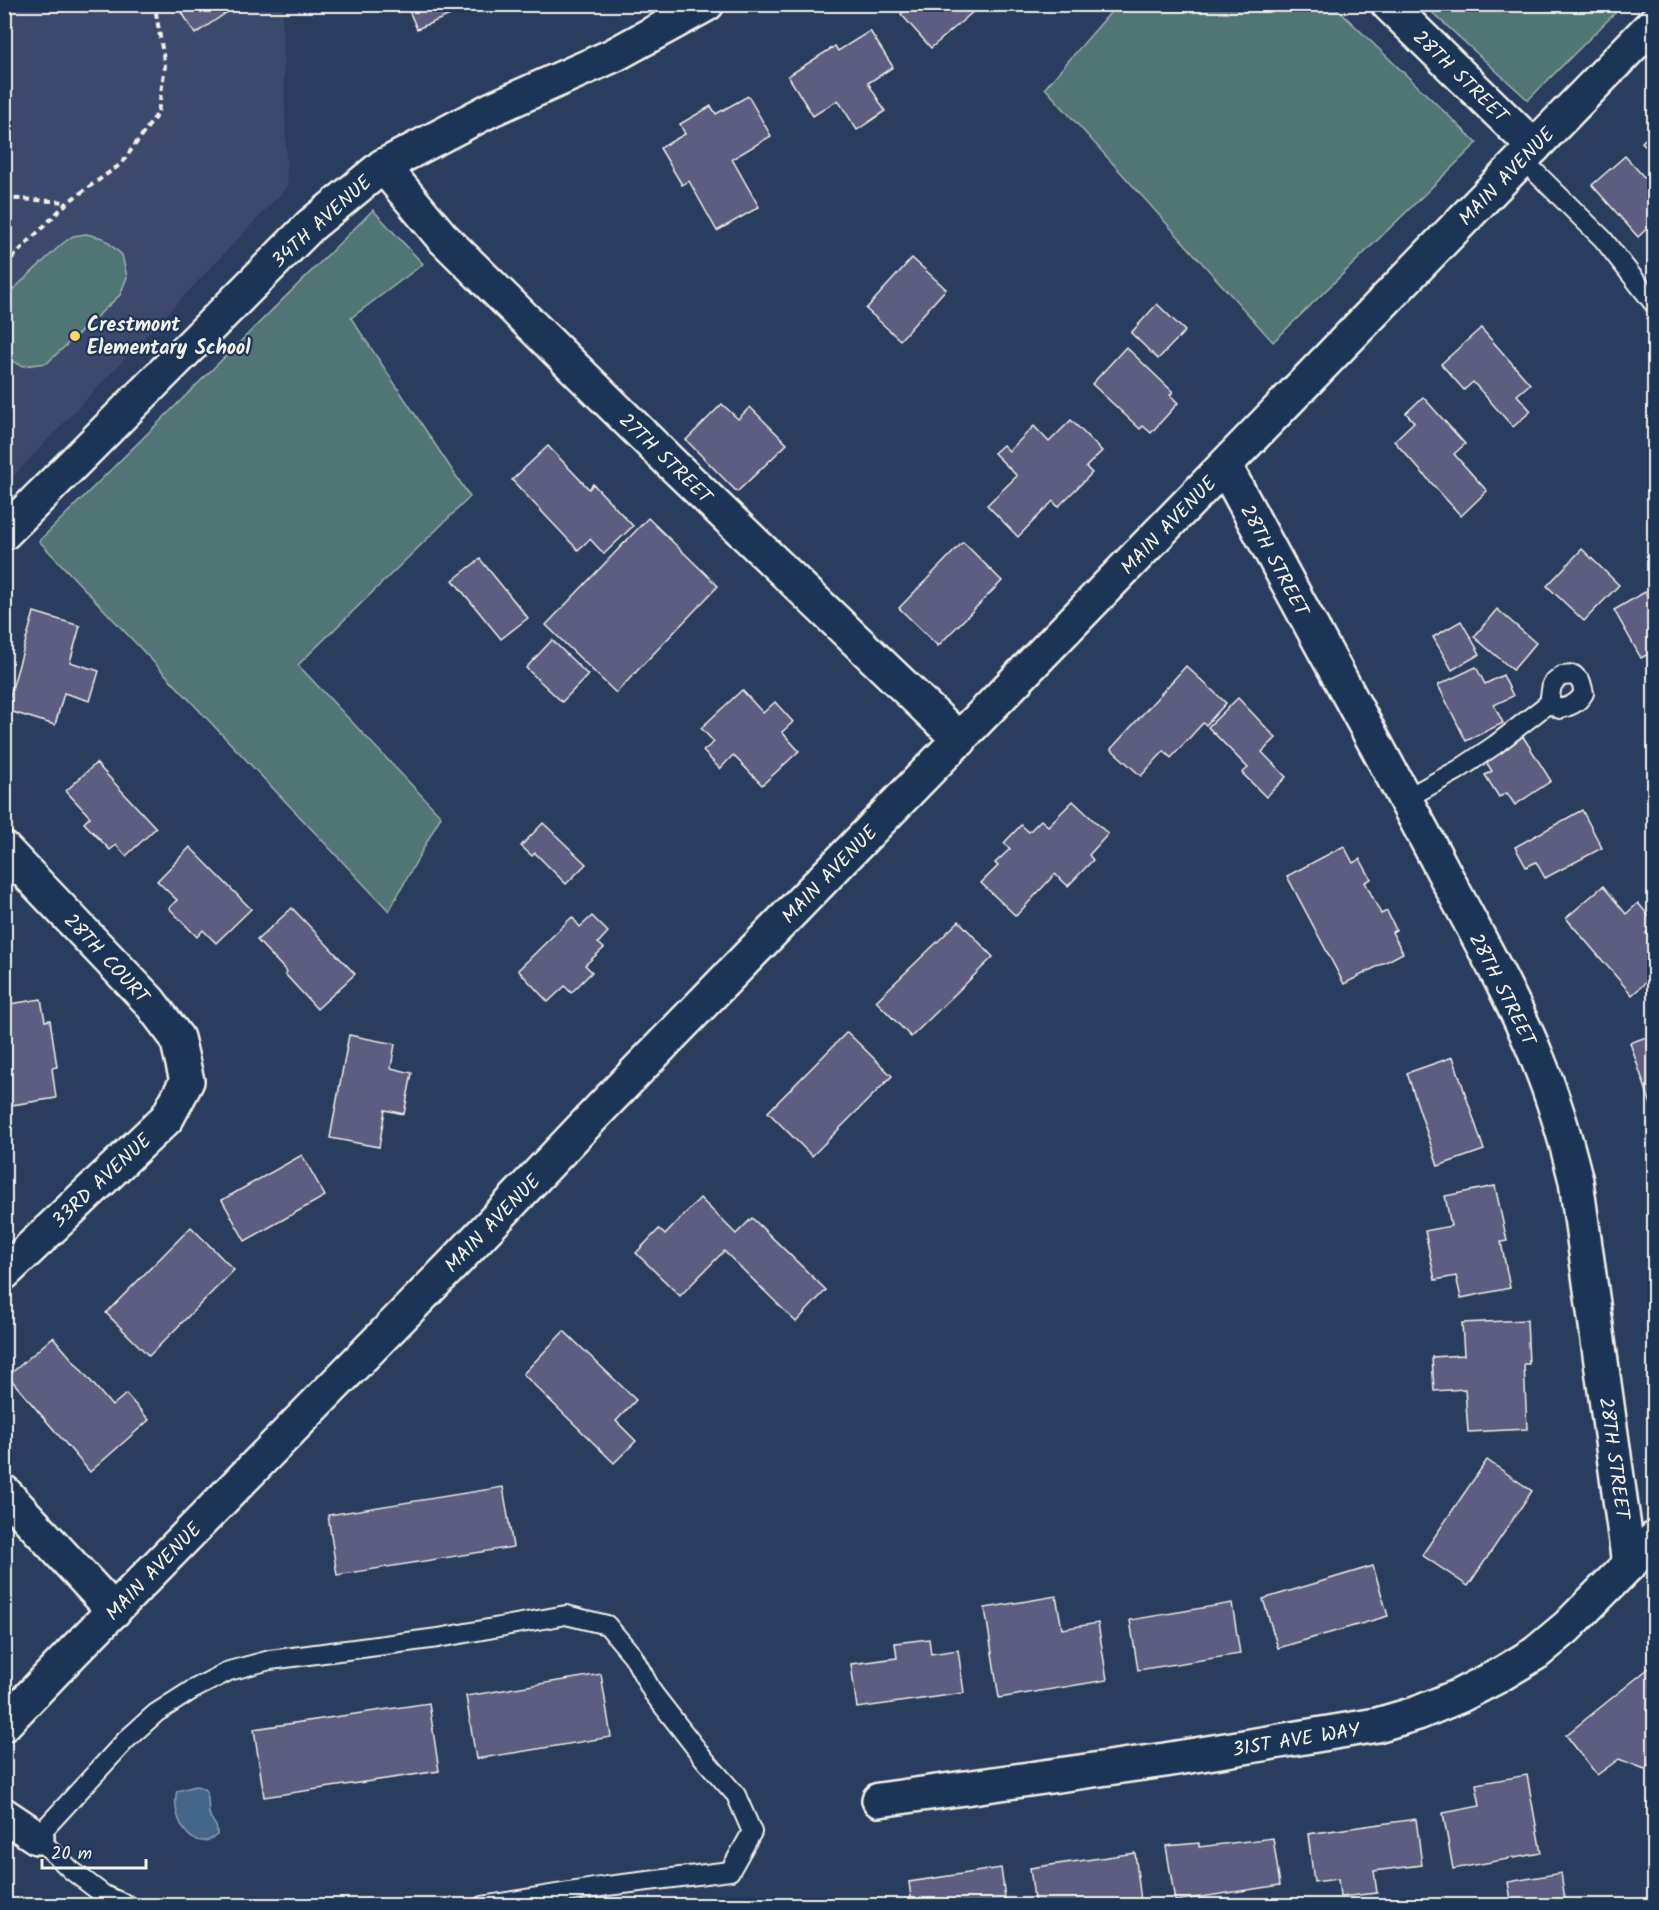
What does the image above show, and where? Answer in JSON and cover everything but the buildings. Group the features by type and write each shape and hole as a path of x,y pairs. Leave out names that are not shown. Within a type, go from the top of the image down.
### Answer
{"street":[{"name":"34TH AVENUE","path":"4,533 311,225 383,166 492,109 614,55 707,4"},
{"name":"28TH STREET","path":"1388,4 1528,153"},
{"name":"MAIN AVENUE","path":"4,1724 441,1277 602,1107 1654,23"},
{"name":"27TH STREET","path":"383,166 449,244 672,464 960,740"},
{"name":"28TH STREET","path":"1225,466 1282,576 1405,799 1533,1048 1566,1138 1576,1181 1629,1564"},
{"name":"28TH COURT","path":"4,849 149,1001 177,1038 187,1081"},
{"name":"33RD AVENUE","path":"4,1273 167,1118 187,1081"},
{"path":"4,1492 114,1611"},
{"name":"31ST AVE WAY","path":"879,1800 1166,1760 1377,1725 1418,1713 1488,1681 1536,1653 1566,1627 1654,1539"},
{"path":"4,1815 37,1837"}],"lane":[{"path":"1528,153 1603,239 1654,304"},
{"path":"1405,799 1458,770 1495,745 1549,703"},
{"path":"130,1905 104,1895 71,1870 37,1837 126,1740 156,1713 192,1690 230,1671 270,1660 438,1638 566,1615 607,1625 633,1656 659,1701 705,1761 735,1795 752,1832 730,1871 607,1886 482,1905"}],"path":[{"path":"4,266 68,202 121,164 158,113 165,66 153,4"},
{"path":"4,198 68,202"}],"shaded area":[{"name":"Crestmont Elementary School","path":"5,5 282,5 287,187 5,485"},
{"path":"195,1786 206,1792 209,1813 216,1827 217,1835 207,1840 198,1841 191,1837 184,1830 176,1811 177,1791"}],"green space":[{"path":"1117,5 1333,5 1477,143 1273,342 1045,88"},
{"path":"1424,5 1623,5 1528,100"},
{"path":"373,210 423,264 351,318 470,497 298,665 441,816 389,911 39,541"},
{"path":"86,234 103,238 122,255 127,277 120,295 47,363 23,366 5,358 5,297 62,244 73,236"}],"place":[{"name":"Crestmont Elementary School","path":"75,336"}]}
